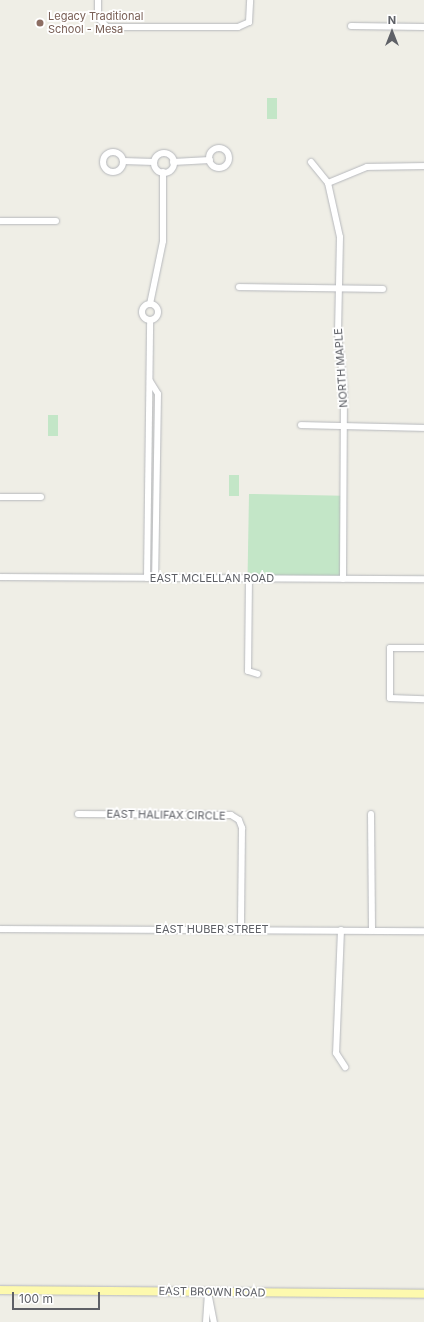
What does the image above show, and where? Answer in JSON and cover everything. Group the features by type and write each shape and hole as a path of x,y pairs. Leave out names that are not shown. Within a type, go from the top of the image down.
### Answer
{"main road":[{"name":"EAST BROWN ROAD","path":"0,1290 424,1294"}],"street":[{"path":"98,0 98,18 102,24 238,27 246,24 250,0"},
{"path":"351,26 424,27"},
{"path":"123,162 154,162 163,153 174,162 210,160"},
{"path":"154,162 157,170 163,172 170,170 174,162"},
{"path":"311,162 328,183 367,167 424,166"},
{"path":"150,320 142,312 150,304 163,241 163,172"},
{"name":"NORTH MAPLE","path":"328,183 340,237 338,334 344,388 343,579"},
{"path":"0,221 56,221"},
{"path":"239,287 383,289"},
{"path":"146,578 150,320 158,312 150,304"},
{"path":"150,381 158,394 155,578"},
{"path":"301,425 424,428"},
{"path":"148,427 158,427"},
{"path":"0,497 41,497"},
{"path":"147,516 156,517"},
{"path":"147,543 155,543"},
{"path":"147,556 155,557"},
{"name":"EAST MCLELLAN ROAD","path":"0,577 424,579"},
{"path":"249,578 248,671 258,674"},
{"path":"424,648 390,648 390,698 424,699"},
{"name":"EAST HALIFAX CIRCLE","path":"78,814 231,815 239,820 242,828 241,928"},
{"path":"372,814 372,930"},
{"name":"EAST HUBER STREET","path":"0,929 241,928 424,931"},
{"path":"341,930 336,1053 345,1067"},
{"path":"206,1322 208,1292"},
{"path":"208,1292 214,1322"}],"green space":[{"path":"267,98 277,98 277,119 267,119"},
{"path":"48,415 58,415 58,436 48,436"},
{"path":"229,475 239,475 239,496 229,496"},
{"path":"249,494 343,496 342,580 248,578"}],"place":[{"name":"Legacy Traditional School - Mesa","path":"40,23"}]}
